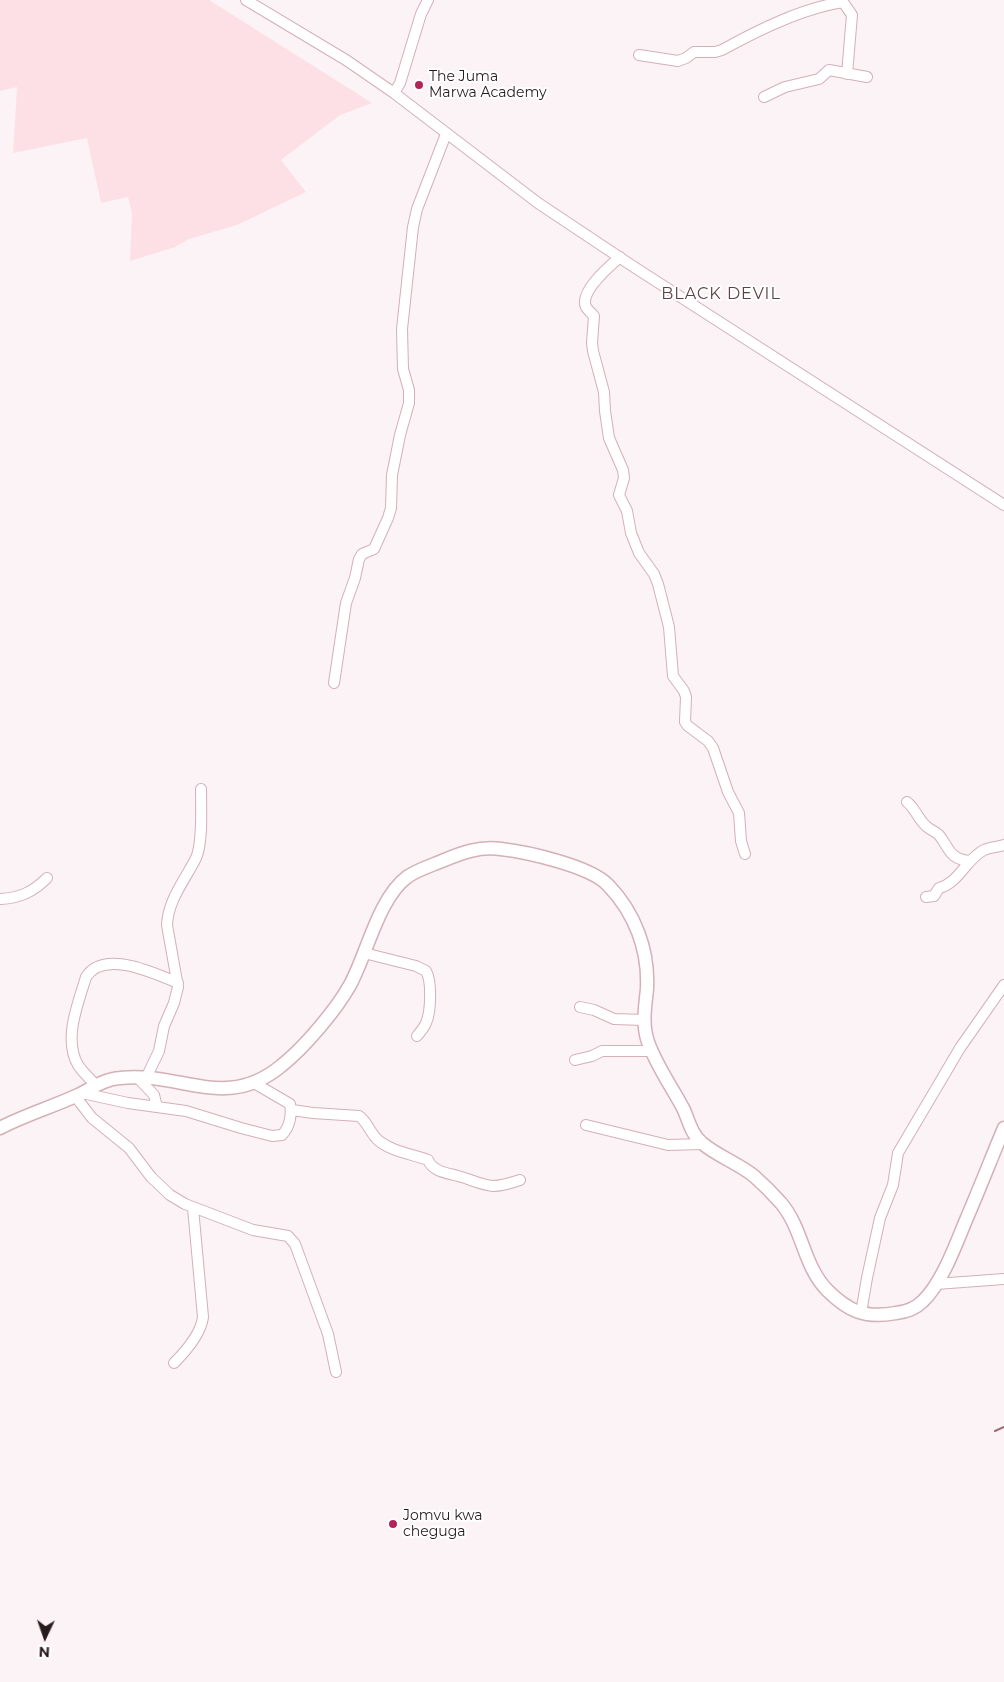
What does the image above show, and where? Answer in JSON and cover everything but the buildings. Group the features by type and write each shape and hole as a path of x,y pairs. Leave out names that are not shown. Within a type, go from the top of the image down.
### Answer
{"main road":[{"path":"0,1128 50,1105 79,1095 114,1078 142,1078 220,1090 240,1088 254,1084 289,1060 332,1012 353,980 377,923 393,892 407,878 426,867 470,850 489,848 515,851 590,872 606,882 611,888 634,923 643,944 647,969 644,1020 647,1040 684,1110 693,1133 702,1144 754,1176 782,1205 793,1221 808,1262 816,1276 823,1286 844,1305 868,1315 880,1315 907,1310 923,1301 936,1284 953,1252 1004,1128"}],"street":[{"path":"246,0 346,60 394,93 538,203 620,258 1004,505"},
{"path":"394,93 400,83 421,14 428,0"},
{"path":"639,55 678,61 694,52 715,52 761,28 828,4 843,2 852,15 846,74"},
{"path":"764,98 785,87 819,79 829,70 867,77"},
{"path":"334,683 346,603 355,578 359,559 362,554 374,548 391,508 392,475 409,403 409,393 401,353 402,322 413,227 426,182 446,134"},
{"path":"620,258 598,277 585,302 587,308 594,316 592,344 604,392 604,411 609,438 623,470 624,478 619,495 627,511 631,533 639,553 654,574 658,584 669,627 673,676 686,697 685,722 714,748 728,792 739,813 741,841 745,854"},
{"path":"157,1107 154,1095 142,1078 159,1051 164,1026 177,995 178,983 167,916 179,886 196,857 200,830 201,789"},
{"path":"907,802 912,806 925,826 938,834 946,848 959,860 970,860"},
{"path":"926,897 934,896 939,888 947,886 970,860 985,850 1004,845"},
{"path":"0,899 24,895 38,887 47,878"},
{"path":"364,953 416,966 426,971 429,977 429,1013 426,1022 417,1036"},
{"path":"96,1086 76,1060 72,1034 73,1020 86,978 90,972 95,967 102,965 130,966 178,983"},
{"path":"862,1313 866,1278 880,1218 893,1185 898,1153 960,1048 1004,985"},
{"path":"580,1007 594,1010 614,1019 644,1020"},
{"path":"574,1060 592,1056 602,1051 652,1051"},
{"path":"79,1095 186,1111 241,1128 277,1136 285,1132 292,1110 289,1102 254,1084"},
{"path":"79,1095 92,1118 129,1148 151,1177 179,1201 259,1232 288,1236 292,1239 328,1334 336,1372"},
{"path":"292,1110 313,1114 360,1116 365,1120 372,1134 379,1141 406,1154 428,1160 430,1165 448,1174 493,1186 520,1180"},
{"path":"586,1125 668,1144 702,1144"},
{"path":"174,1363 198,1334 202,1325 203,1317 194,1208"},
{"path":"936,1284 1004,1279"}],"shaded area":[{"path":"0,0 209,0 372,103 340,115 281,160 306,192 237,225 189,239 175,247 130,261 132,214 128,197 101,203 87,138 13,153 17,87 0,91"}],"waterway":[{"path":"995,1431 1004,1427"}],"place":[{"name":"The Juma Marwa Academy","path":"419,85"},
{"name":"Jomvu kwa cheguga","path":"393,1524"}],"district":[{"name":"BLACK DEVIL","path":"721,294"}]}
